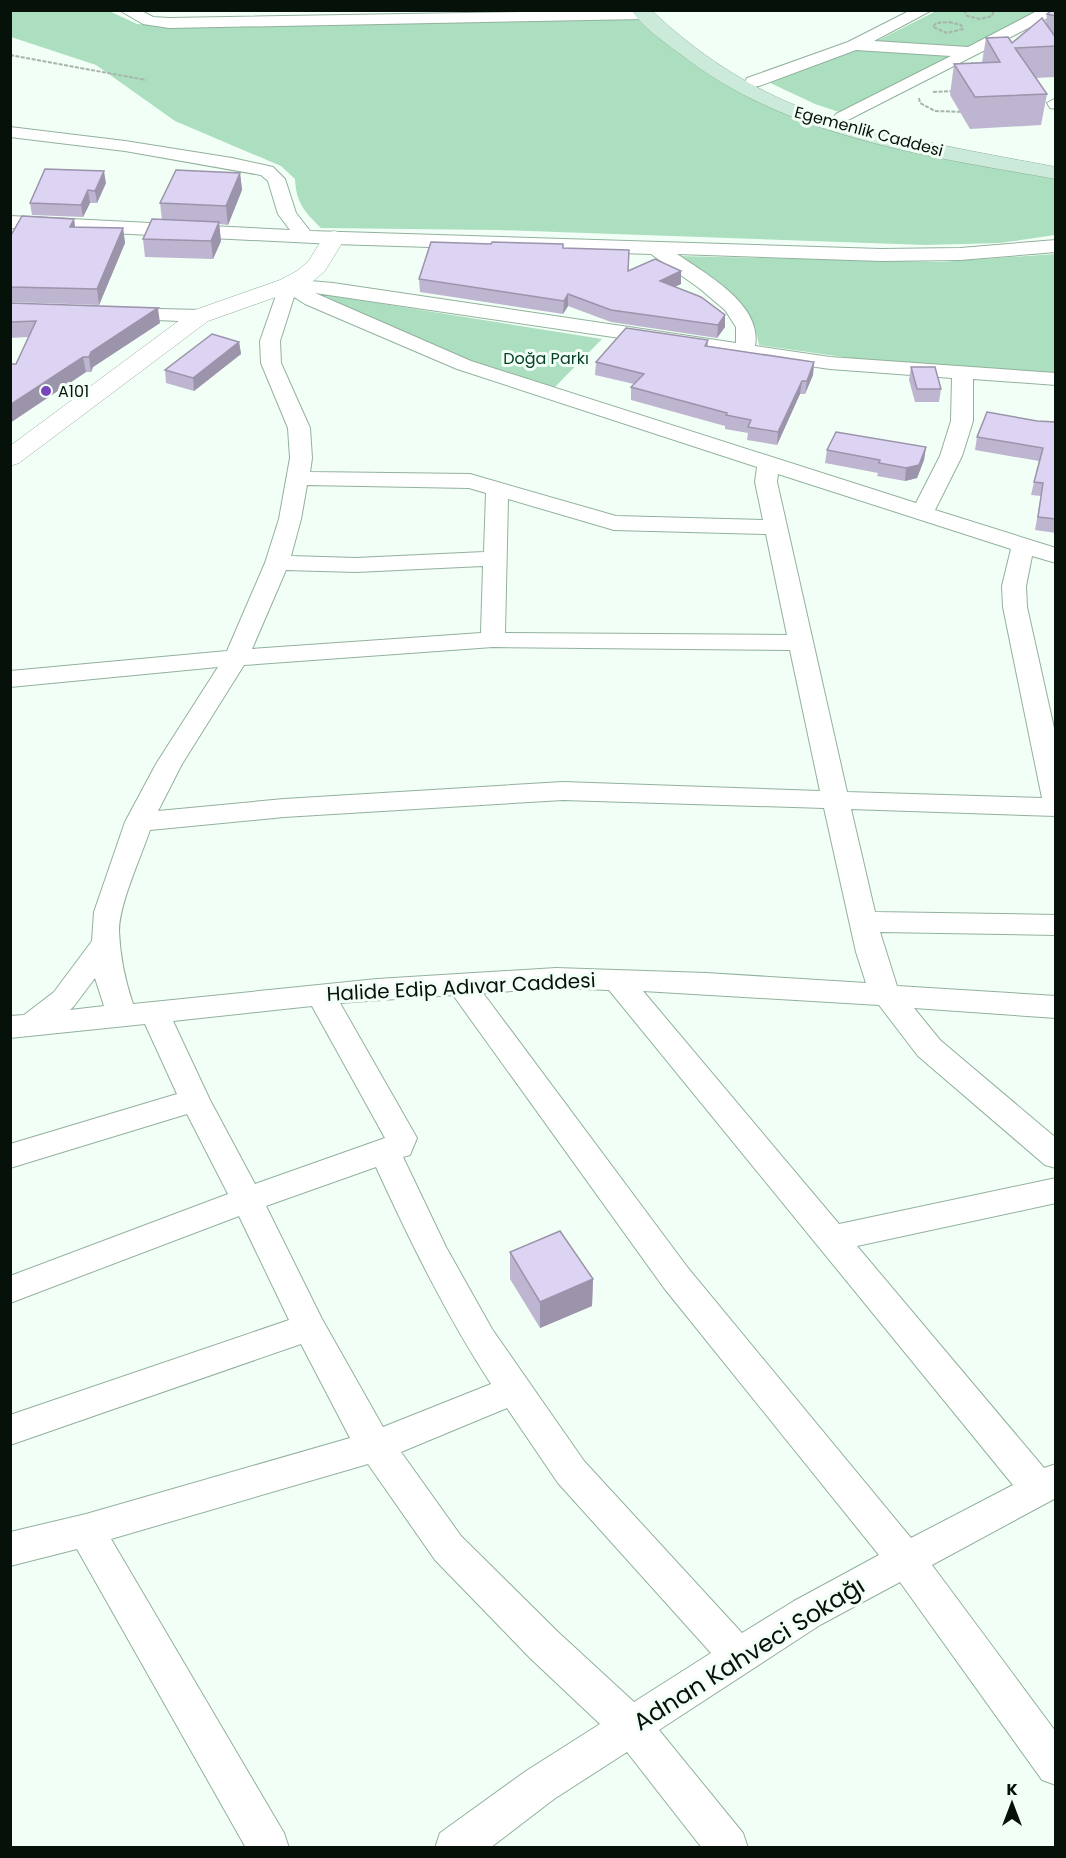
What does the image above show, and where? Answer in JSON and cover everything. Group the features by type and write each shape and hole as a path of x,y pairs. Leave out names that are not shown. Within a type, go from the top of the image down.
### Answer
{"main road":[{"name":"Egemenlik Caddesi","path":"647,12 753,82 806,106 842,118 979,151 1056,164"},
{"name":"Egemenlik Caddesi","path":"647,12 718,72 792,111 826,123 912,145 1056,173"}],"street":[{"path":"127,10 149,21 169,23 647,12"},
{"path":"842,118 1052,10"},
{"path":"753,82 930,16"},
{"path":"854,45 974,52"},
{"path":"10,132 136,147 267,171 276,179 287,214 304,236"},
{"path":"10,222 334,238 922,255 996,252 1056,246"},
{"path":"10,458 200,316 288,285 305,276 317,266 334,238"},
{"path":"654,247 708,285 737,311 746,325 747,338 744,351"},
{"path":"288,285 333,288 830,363 1056,379"},
{"path":"288,285 321,304 464,365 1056,556"},
{"path":"288,285 270,341 271,363 299,428 301,458 290,519 277,563 236,658 169,764 139,822 108,912 106,943 109,975 138,1013 195,1100 309,1327 364,1429 448,1548 544,1645 631,1726 728,1848"},
{"path":"105,313 200,316"},
{"path":"922,513 951,456 962,421 963,373"},
{"path":"768,464 766,482 834,799 876,971 887,995 929,1048 1056,1156"},
{"path":"298,478 470,481 614,522 632,525 776,527"},
{"path":"493,640 497,489"},
{"path":"1023,546 1014,586 1015,606 1056,801"},
{"path":"277,563 356,565 495,558"},
{"path":"10,679 236,658 493,640 802,643"},
{"path":"139,822 296,807 563,791 1056,807"},
{"path":"863,922 1056,925"},
{"path":"21,1026 64,999 106,943"},
{"name":"Halide Edip Adıvar Caddesi","path":"21,1026 320,995 556,978 706,983 1056,1006"},
{"path":"617,980 830,1239 1047,1484"},
{"path":"461,984 676,1278 906,1560 1056,1766"},
{"path":"10,1290 247,1200 399,1146 401,1138 320,995"},
{"path":"10,1156 195,1100"},
{"path":"384,1151 432,1252 480,1340 571,1472 739,1657"},
{"path":"830,1239 1056,1190"},
{"path":"10,1430 309,1327"},
{"path":"10,1549 86,1530 376,1446 514,1390"},
{"name":"Adnan Kahveci Sokağı","path":"455,1848 540,1785 807,1613 1047,1484"},
{"path":"86,1530 269,1848"}],"path":[{"path":"964,10 964,14 969,17"},
{"path":"956,23 963,27 961,31 945,33 933,27 940,22 956,23 969,17 989,18 993,15 990,10"},
{"path":"10,55 146,80"},
{"path":"930,93 959,91"},
{"path":"924,94 919,97 920,103 935,111 976,112"}],"green space":[{"path":"11,10 109,11 137,24 196,28 638,19 719,81 799,120 886,143 1055,178 1055,235 1000,243 926,245 498,230 321,228 299,201 295,179 281,166 175,121 96,65 11,37"},
{"path":"936,11 1042,11 963,49 875,42"},
{"path":"859,48 957,53 842,113 815,104 766,81"},
{"path":"1055,254 1055,374 871,361 759,345 755,326 747,314 678,256 941,262"},
{"name":"Doğa Parkı","path":"321,294 602,339 554,388 494,369 435,346"}],"building":[{"path":"1056,10 1056,16 1047,14"},
{"path":"1042,18 1056,38 1056,46 1015,48 1047,94 975,97 954,64 1000,62 986,38 1008,37 1012,43"},
{"path":"45,169 104,171 95,191 88,190 81,205 30,203"},
{"path":"176,170 240,173 226,206 160,203"},
{"path":"22,216 74,219 70,227 123,228 97,289 10,287 10,237"},
{"path":"152,219 219,222 211,241 143,239"},
{"path":"431,242 563,244 563,248 629,250 628,271 655,259 681,271 660,281 701,297 725,315 718,325 611,310 568,294 564,301 419,279"},
{"path":"10,303 158,308 91,352 89,357 83,357 10,405 10,364 16,364 36,321 10,322"},
{"path":"626,328 708,340 705,346 814,362 807,381 802,381 778,432 748,427 751,420 726,415 727,413 631,387 644,374 596,362"},
{"path":"212,334 239,342 193,378 165,370"},
{"path":"911,367 935,367 941,389 917,389"},
{"path":"987,412 1056,422 1056,519 1038,517 1043,483 1034,482 1043,448 977,437"},
{"path":"836,432 926,447 919,465 906,468 879,463 880,460 827,450"},
{"path":"560,1231 593,1279 540,1302 510,1252"}],"place":[{"name":"A101","path":"46,391"}]}
